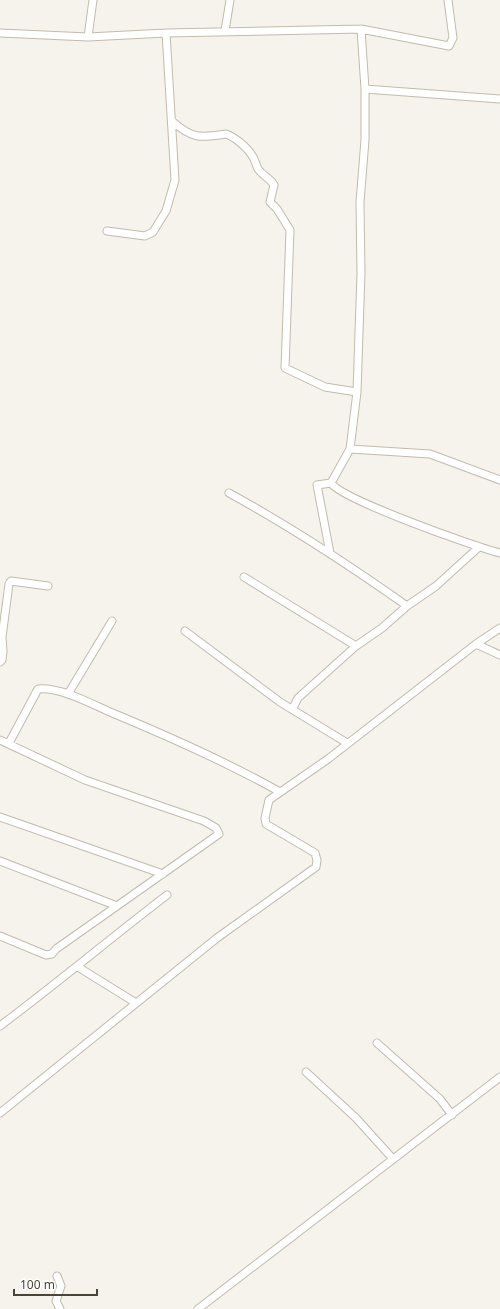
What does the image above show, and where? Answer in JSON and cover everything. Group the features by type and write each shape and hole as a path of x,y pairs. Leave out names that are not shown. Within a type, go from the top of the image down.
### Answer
{"street":[{"path":"88,37 93,0"},
{"path":"225,31 230,0"},
{"path":"0,33 88,37 225,31 361,29 449,46 453,38 448,0"},
{"path":"331,483 350,449 357,392 361,273 360,202 365,140 365,89 361,29"},
{"path":"107,231 145,236 153,232 166,211 175,180 166,33"},
{"path":"365,89 500,99"},
{"path":"172,121 185,132 196,137 226,134 230,135 253,157 258,168 266,177 271,179 274,185 270,196 270,202 277,209 290,230 285,368 325,387 357,392"},
{"path":"350,449 430,454 500,480"},
{"path":"331,483 334,488 359,501 479,547 500,553"},
{"path":"330,553 317,484 331,483"},
{"path":"229,493 282,522 407,606"},
{"path":"293,708 298,698 356,646 382,628 407,606 436,586 479,547"},
{"path":"244,577 356,646"},
{"path":"0,662 2,660 2,638 9,584 11,580 48,586"},
{"path":"68,694 112,621"},
{"path":"0,1113 218,938 316,867 317,860 315,853 266,824 265,818 269,800 347,743 476,644 500,628"},
{"path":"186,631 280,702 293,708 301,716 347,743"},
{"path":"476,644 500,655"},
{"path":"9,743 38,689 43,688 68,694 194,747 280,792"},
{"path":"0,740 85,780 204,821 216,828 218,834 56,949 52,954 46,954 0,936"},
{"path":"0,817 163,874"},
{"path":"0,861 117,906"},
{"path":"0,1026 78,967 94,952 167,895"},
{"path":"78,967 136,1003"},
{"path":"377,1043 440,1099 452,1115"},
{"path":"306,1072 356,1118 393,1159"},
{"path":"198,1309 500,1077"},
{"path":"57,1276 61,1286 56,1301 60,1309"}]}
